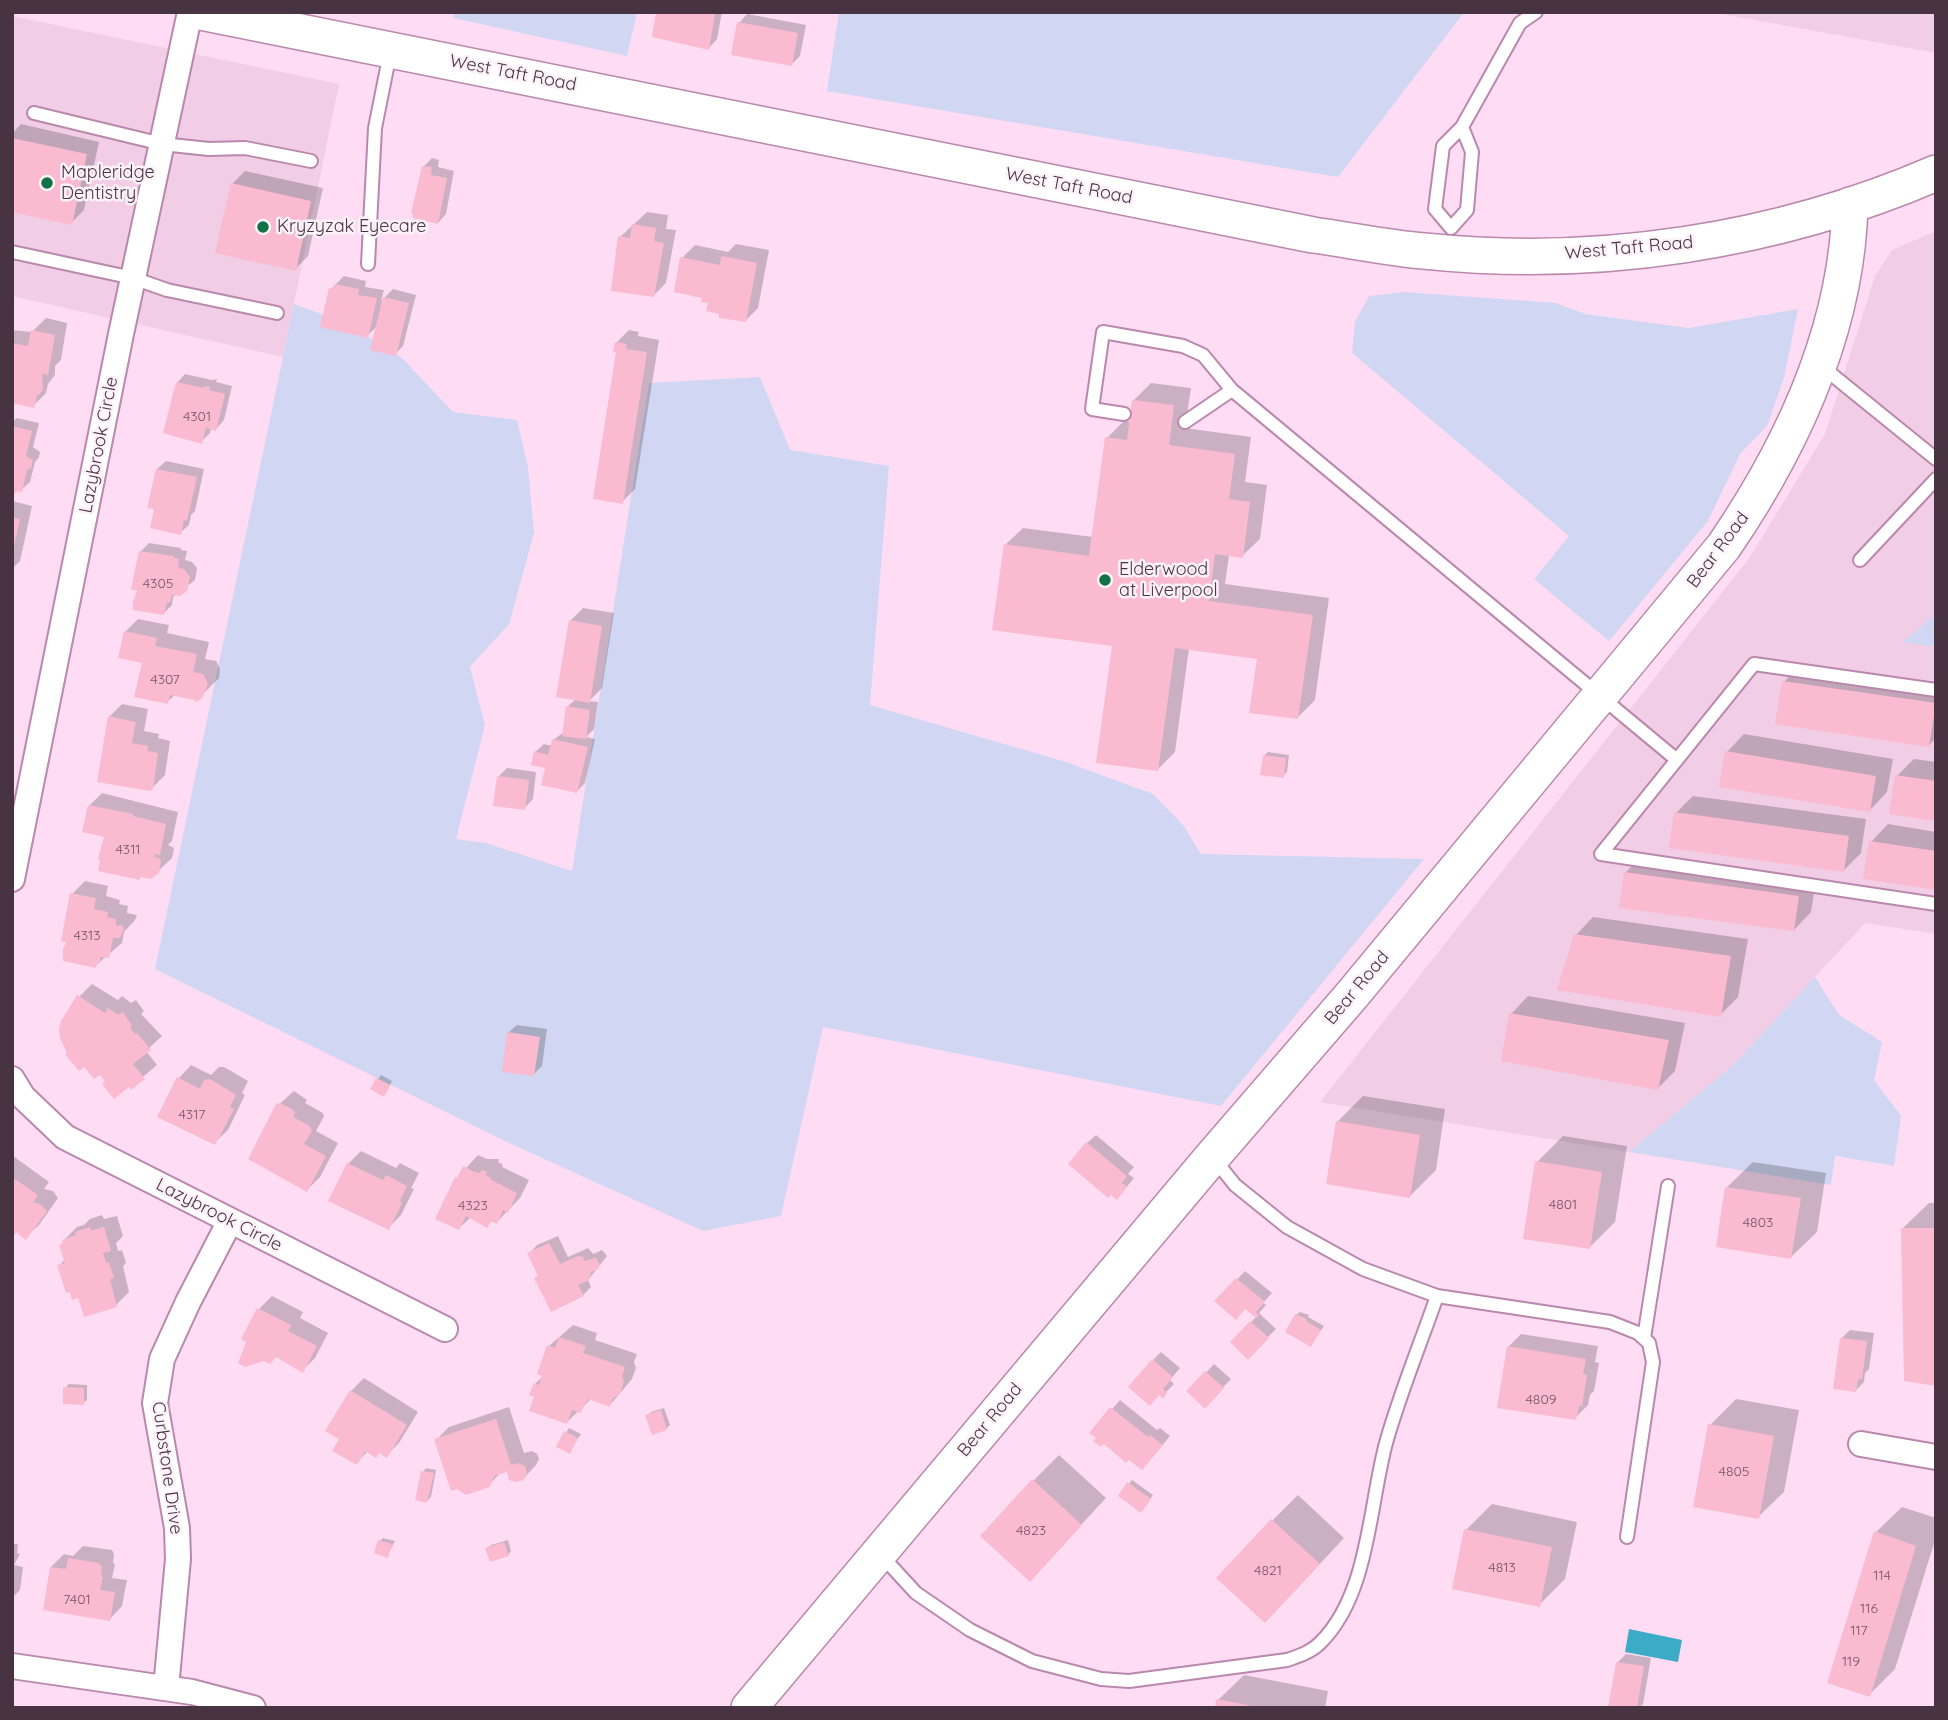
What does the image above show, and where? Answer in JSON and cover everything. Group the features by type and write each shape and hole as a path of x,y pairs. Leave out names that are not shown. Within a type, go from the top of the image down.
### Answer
{"street":[{"name":"Lazybrook Circle","path":"12,879 133,278 190,12"},
{"name":"West Taft Road","path":"201,12 1313,235 1425,252 1450,240 1528,256 1633,251 1736,236 1786,225 1850,205 1936,173"},
{"name":"Bear Road","path":"749,1708 1352,995 1724,546 1752,504 1793,430 1820,365 1842,283 1850,205"},
{"name":"Lazybrook Circle","path":"12,1079 23,1097 65,1137 445,1329"},
{"name":"Curbstone Drive","path":"166,1688 178,1559 177,1528 155,1403 162,1359 230,1221"},
{"path":"1861,1444 1936,1457"},
{"path":"12,1666 166,1688 253,1708"}],"lane":[{"path":"1450,240 1435,209 1443,146 1462,127 1520,23 1536,12"},
{"path":"368,264 375,128 391,49"},
{"path":"34,113 162,144 209,149 245,148 311,162"},
{"path":"1450,240 1467,210 1472,152 1462,127"},
{"path":"12,252 133,278 167,290 277,313"},
{"path":"1124,414 1092,409 1103,332 1183,346 1203,355 1232,390 1677,760"},
{"path":"1820,365 1936,459"},
{"path":"1185,422 1232,390"},
{"path":"1860,560 1936,479"},
{"path":"1936,690 1754,664 1601,854 1936,904"},
{"path":"1213,1157 1236,1185 1287,1227 1363,1269 1437,1296 1610,1322 1644,1338 1649,1343 1653,1363 1627,1537"},
{"path":"1644,1338 1668,1186"},
{"path":"879,1552 916,1593 970,1630 1032,1661 1101,1679 1142,1679 1287,1661 1306,1653 1319,1644 1333,1627 1355,1585 1386,1442 1437,1296"}],"shaded area":[{"path":"454,12 637,12 627,56 453,18"},
{"path":"839,12 1467,12 1338,177 827,91"},
{"path":"1711,12 1936,12 1936,53"},
{"path":"12,16 339,84 283,357 12,296"},
{"path":"1936,231 1936,614 1903,642 1936,647 1936,934 1865,923 1732,1066 1629,1152 1320,1102 1750,557 1825,434 1875,276 1892,250"},
{"path":"1403,292 1556,303 1585,314 1689,328 1798,309 1784,378 1767,426 1740,454 1708,521 1609,641 1534,579 1569,536 1352,353 1355,322 1369,296"},
{"path":"294,304 346,323 402,358 453,412 517,420 528,467 534,533 509,624 470,667 485,725 456,839 486,843 572,871 649,383 760,377 790,450 889,466 870,705 1066,762 1153,794 1183,825 1201,854 1424,859 1221,1106 823,1027 781,1216 703,1231 507,1142 155,969"},
{"path":"1936,614 1936,647 1902,642"},
{"path":"1815,977 1839,1015 1882,1042 1874,1080 1901,1116 1894,1166 1835,1156 1831,1185 1629,1152 1732,1066"}],"water":[{"path":"1629,1629 1682,1640 1678,1662 1625,1652"}],"building":[{"path":"656,12 715,13 709,50 652,37"},
{"path":"737,22 798,33 792,66 731,55"},
{"name":"Mapleridge Dentistry","path":"12,138 87,154 72,225 12,212"},
{"path":"422,166 432,167 431,175 447,178 438,224 413,218 411,213"},
{"name":"Kryzyzak Eyecare","path":"231,183 311,201 296,271 215,253"},
{"path":"632,224 656,228 654,241 664,243 654,297 611,291 618,236 630,238"},
{"path":"721,256 757,263 746,322 719,318 719,314 706,311 708,303 701,302 702,298 674,292 680,257 720,265"},
{"path":"334,284 359,289 358,295 377,298 368,338 320,327 329,288 333,289"},
{"path":"383,297 409,303 396,356 370,350"},
{"path":"31,330 55,335 48,375 42,374 43,389 37,395 34,408 12,403 12,343 28,346"},
{"path":"615,342 627,344 626,349 647,352 623,504 593,499 616,352 613,352"},
{"path":"176,382 210,387 209,390 225,394 216,431 206,428 202,444 163,433"},
{"name":"Elderwood at Liverpool","path":"1132,400 1174,405 1169,445 1235,454 1229,499 1250,502 1243,558 1215,554 1209,601 1313,615 1298,719 1249,713 1257,659 1175,648 1158,771 1096,763 1112,646 992,630 1004,544 1089,556 1105,437 1127,440"},
{"path":"12,426 32,431 26,456 33,460 31,468 27,470 22,492 16,493 12,492"},
{"path":"156,469 197,477 181,535 150,528 154,509 147,508"},
{"path":"12,517 20,519 13,551 12,551"},
{"path":"139,551 174,556 179,559 178,568 184,569 190,577 187,591 180,596 172,595 164,615 133,610 137,591 131,589"},
{"path":"569,620 602,626 590,703 556,697"},
{"path":"124,631 157,638 155,646 197,654 193,672 203,674 208,683 203,697 197,702 170,695 168,704 134,697 142,663 118,658"},
{"path":"1782,681 1936,703 1929,747 1775,724"},
{"path":"566,706 590,710 586,739 562,736"},
{"path":"108,716 136,722 132,743 148,746 147,751 158,753 153,789 150,791 97,782"},
{"path":"552,739 588,747 577,793 541,785 545,768 531,765 534,751 548,755"},
{"path":"1725,751 1876,776 1870,812 1719,787"},
{"path":"1263,755 1286,758 1284,778 1260,775"},
{"path":"1895,775 1936,781 1936,821 1889,814"},
{"path":"497,776 529,780 525,810 493,806"},
{"path":"88,805 166,824 160,855 155,854 154,857 161,861 159,873 151,879 140,877 140,880 98,871 104,837 82,832"},
{"path":"1674,812 1849,836 1844,872 1669,848"},
{"path":"1869,841 1936,851 1936,890 1863,879"},
{"path":"1624,872 1799,896 1794,931 1619,908"},
{"path":"70,893 96,898 94,909 108,912 107,917 116,919 116,926 122,925 124,929 120,938 113,938 109,958 100,957 96,968 63,961 66,942 61,941"},
{"path":"1574,934 1731,956 1721,1017 1557,990"},
{"path":"77,995 105,1013 108,1008 118,1015 123,1012 132,1026 130,1028 151,1050 133,1064 145,1079 114,1099 102,1084 105,1082 100,1075 94,1079 84,1067 79,1071 65,1054 67,1053 59,1029"},
{"path":"1509,1013 1669,1040 1658,1090 1501,1061"},
{"path":"507,1032 540,1037 534,1076 502,1072"},
{"path":"177,1077 200,1089 204,1080 210,1079 236,1095 230,1107 234,1109 215,1145 157,1117"},
{"path":"376,1078 390,1085 384,1097 370,1089"},
{"path":"280,1103 292,1109 295,1113 293,1117 310,1126 312,1131 304,1144 326,1156 307,1192 248,1159 276,1104"},
{"path":"1336,1121 1420,1135 1410,1198 1326,1184"},
{"path":"1086,1142 1127,1176 1122,1183 1127,1187 1117,1200 1111,1195 1108,1198 1068,1164"},
{"path":"1535,1161 1602,1172 1590,1249 1523,1239"},
{"path":"347,1163 383,1180 386,1175 407,1186 389,1230 328,1201"},
{"path":"463,1166 474,1172 487,1172 486,1175 491,1180 517,1193 508,1213 503,1210 497,1224 491,1221 487,1228 466,1216 459,1230 435,1219"},
{"path":"12,1177 38,1195 33,1202 40,1204 47,1211 26,1240 16,1232 12,1237"},
{"path":"1725,1187 1801,1198 1791,1259 1716,1247"},
{"path":"90,1227 91,1231 104,1227 111,1251 103,1253 114,1278 110,1279 117,1307 84,1317 78,1298 72,1300 70,1292 66,1293 57,1265 65,1263 59,1245 63,1243 62,1240"},
{"path":"1901,1228 1936,1228 1936,1386 1904,1381"},
{"path":"549,1243 560,1264 578,1256 583,1257 584,1261 596,1258 600,1265 591,1272 589,1280 578,1285 584,1296 551,1312 534,1278 538,1276 527,1253"},
{"path":"1236,1278 1265,1302 1256,1312 1259,1315 1256,1318 1245,1309 1236,1320 1214,1301"},
{"path":"257,1308 291,1325 288,1331 317,1346 303,1373 276,1357 270,1364 264,1361 245,1367 238,1363 246,1342 241,1339"},
{"path":"1295,1314 1321,1330 1311,1347 1285,1332"},
{"path":"1250,1321 1269,1338 1248,1360 1230,1342"},
{"path":"559,1337 586,1346 583,1353 625,1367 620,1394 613,1398 610,1407 588,1399 580,1413 572,1410 567,1424 529,1411 534,1397 529,1395 534,1383 539,1385 542,1376 537,1374 547,1345 555,1348"},
{"path":"1840,1338 1867,1341 1862,1379 1858,1379 1856,1392 1833,1389"},
{"path":"1507,1346 1586,1359 1583,1374 1587,1375 1582,1406 1579,1406 1576,1420 1497,1408"},
{"path":"1152,1359 1173,1377 1163,1389 1167,1393 1163,1399 1159,1395 1150,1406 1128,1387"},
{"path":"1205,1371 1224,1388 1205,1409 1186,1391"},
{"path":"63,1387 84,1388 84,1405 63,1404"},
{"path":"350,1390 407,1425 387,1458 379,1453 376,1458 365,1451 357,1465 332,1451 339,1439 325,1431"},
{"path":"1110,1407 1148,1437 1150,1435 1163,1445 1142,1470 1129,1460 1126,1463 1104,1444 1101,1447 1093,1441 1096,1438 1089,1433"},
{"path":"661,1410 667,1430 652,1435 645,1415"},
{"path":"496,1419 511,1465 518,1463 525,1466 527,1473 524,1480 509,1480 507,1472 494,1476 490,1487 466,1495 457,1489 451,1491 434,1439"},
{"path":"1708,1424 1774,1436 1759,1519 1693,1507"},
{"path":"564,1431 578,1438 570,1454 556,1447"},
{"path":"421,1471 434,1473 427,1503 415,1500"},
{"path":"1032,1479 1082,1525 1030,1582 980,1536"},
{"path":"1127,1482 1151,1499 1141,1513 1118,1496"},
{"path":"1271,1519 1320,1564 1265,1623 1216,1578"},
{"path":"1464,1529 1552,1547 1540,1607 1452,1589"},
{"path":"1874,1531 1916,1546 1870,1697 1827,1683"},
{"path":"378,1540 392,1544 388,1558 374,1553"},
{"path":"504,1542 509,1556 490,1562 485,1548"},
{"path":"68,1558 99,1563 102,1567 100,1590 115,1592 110,1621 43,1610 50,1567 66,1569"},
{"path":"1616,1662 1644,1666 1637,1708 1608,1708"},
{"path":"1216,1699 1252,1706 1252,1708 1215,1708"}],"place":[{"name":"Mapleridge Dentistry","path":"47,183"},
{"name":"Kryzyzak Eyecare","path":"263,227"},
{"name":"Elderwood at Liverpool","path":"1105,580"}]}
